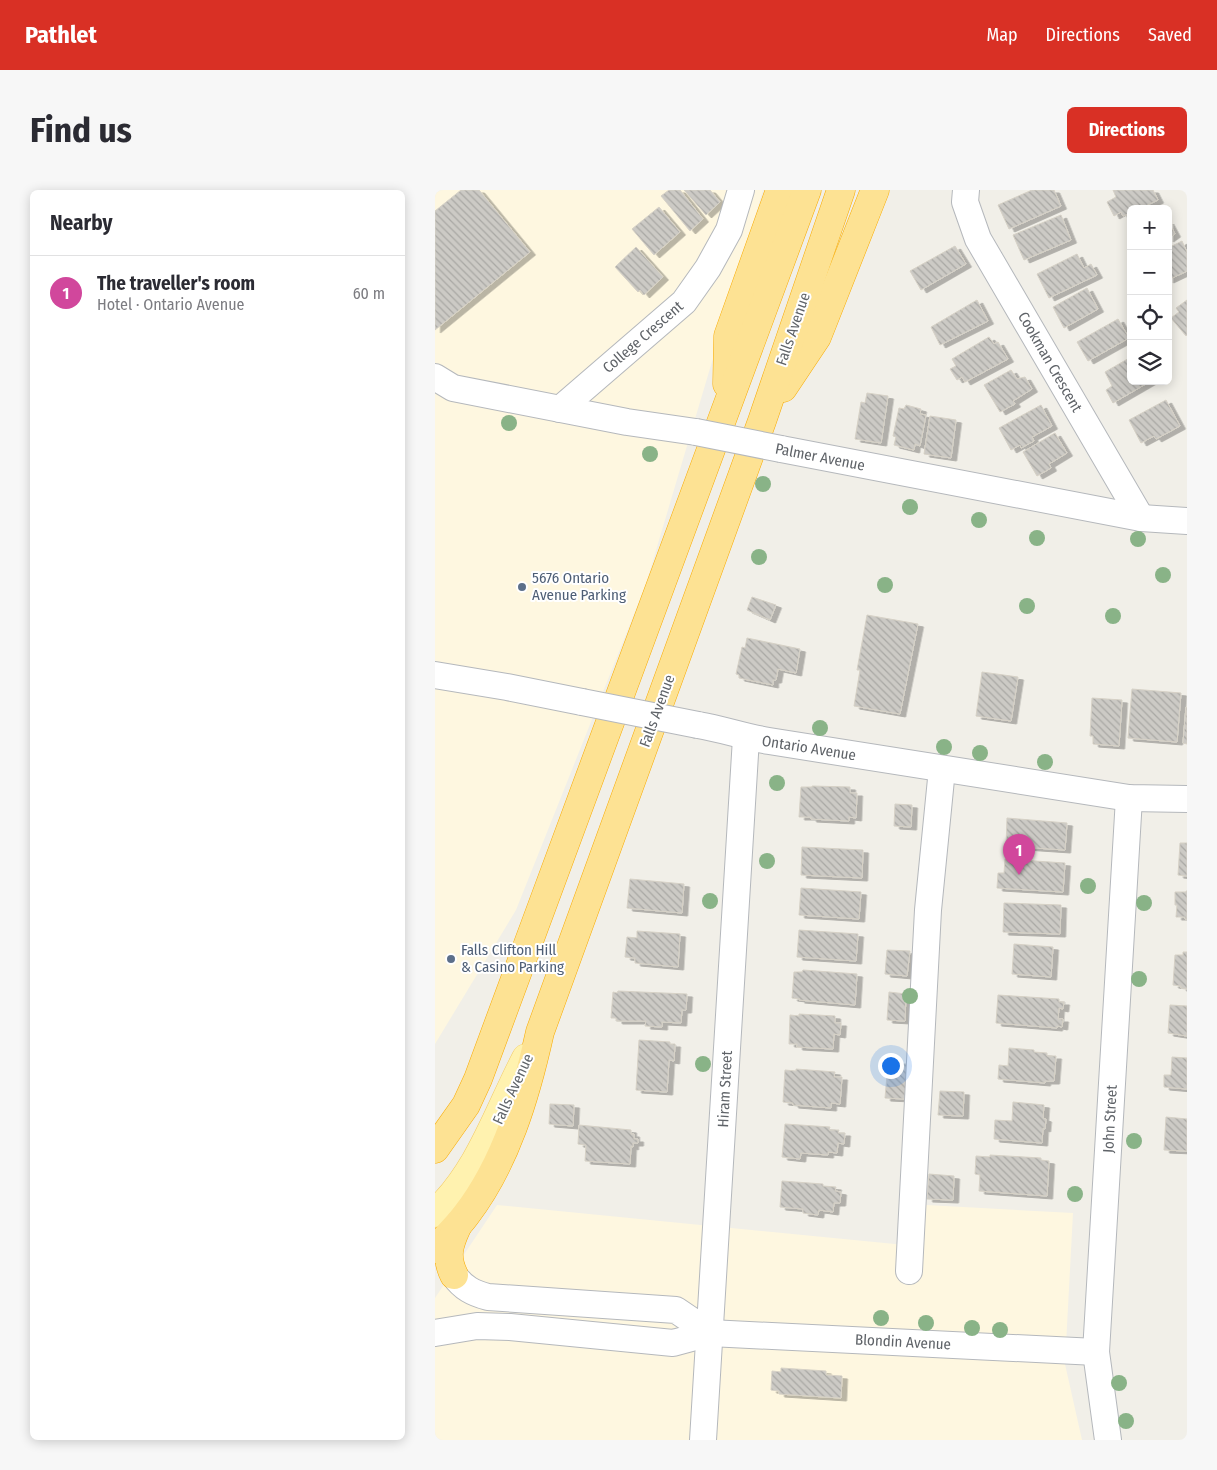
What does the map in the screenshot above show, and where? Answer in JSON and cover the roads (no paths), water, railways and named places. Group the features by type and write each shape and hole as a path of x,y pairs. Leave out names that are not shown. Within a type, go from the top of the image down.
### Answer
{"highway":[{"path":"727,403 728,336 780,190"},
{"path":"435,1149 466,1105 479,1079 807,190"},
{"name":"Falls Avenue","path":"446,1219 468,1213 495,1169 506,1142 530,1078 540,1032 762,420 841,190"},
{"path":"762,420 817,337 875,190"},
{"path":"435,1249 446,1219"},
{"path":"446,1219 451,1238 448,1257 454,1275"}],"street":[{"name":"College Crescent","path":"560,409 684,302 709,268 729,230 741,190"},
{"name":"Cookman Crescent","path":"966,196 978,239 1141,518"},
{"name":"Palmer Avenue","path":"441,387 627,422 695,432 1141,518 1187,521"},
{"name":"Ontario Avenue","path":"435,676 507,687 717,728 746,738 1129,798 1187,799"},
{"name":"Hiram Street","path":"703,1440 746,738"},
{"path":"909,1270 928,910 942,769"},
{"name":"John Street","path":"1108,1440 1096,1352 1129,798"},
{"path":"454,1275 471,1292 488,1297 676,1310 710,1333"},
{"name":"Blondin Avenue","path":"435,1333 477,1326 673,1343 710,1333 1096,1352"}],"place":[{"name":"5676 Ontario Avenue Parking","path":"522,587"},
{"name":"The traveller's room","path":"1019,875"},
{"name":"Falls Clifton Hill & Casino Parking","path":"451,959"}]}
